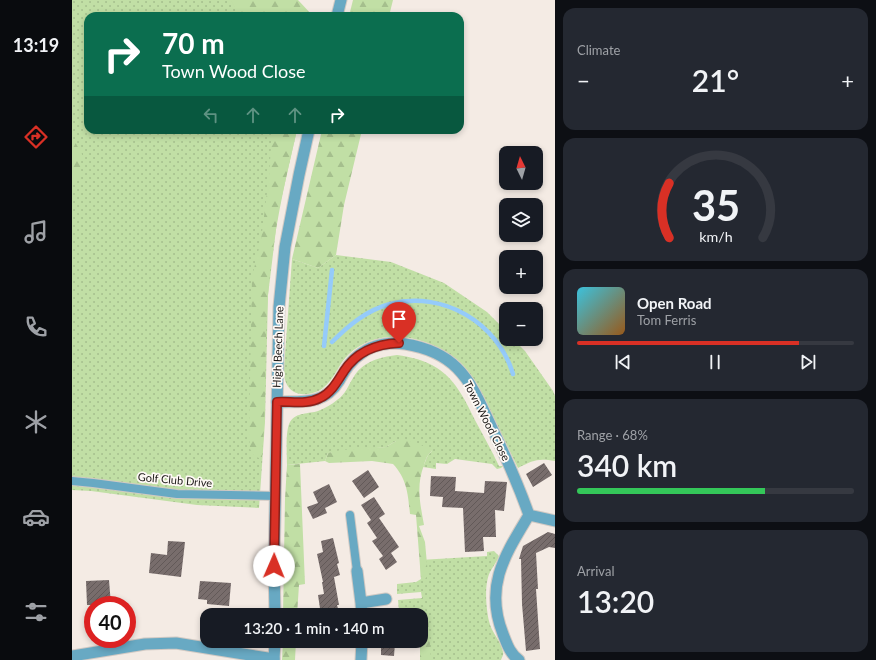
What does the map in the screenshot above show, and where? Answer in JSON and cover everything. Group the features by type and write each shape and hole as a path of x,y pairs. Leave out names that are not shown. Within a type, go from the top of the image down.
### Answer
{"street":[{"path":"338,12 341,0"},
{"name":"High Beech Lane","path":"275,608 277,338 285,247 298,175 308,134"},
{"name":"Town Wood Close","path":"277,402 307,402 319,399 337,384 352,360 362,352 372,347 399,343 414,345 430,350 456,367 467,380 475,393 508,461 529,515"},
{"path":"514,659 499,623 495,605 496,587 503,561 511,544 529,515 555,521"},
{"path":"356,572 362,608"},
{"path":"362,603 386,599"},
{"path":"72,656 145,644 176,643 274,660 275,648"},
{"path":"361,660 362,648"}],"lane":[{"name":"Golf Club Drive","path":"72,481 177,494 276,496"},
{"path":"350,515 356,572"}],"green space":[{"path":"72,0 276,0 285,12 84,12 84,134 296,134 278,213 268,295 265,422 259,508 197,505 91,491 72,490"},
{"path":"231,0 298,0 309,12 238,12"},
{"path":"353,0 393,0 390,12 350,12"},
{"path":"272,134 296,134 279,212 272,253 267,315 264,437 262,457 259,458 254,456 250,449 249,433 252,277 261,240 269,177"},
{"path":"321,134 361,134 344,205 336,255 318,268 292,259"},
{"path":"72,137 82,154 79,177 72,185"},
{"path":"336,255 391,262 444,283 487,312 499,324 499,346 520,346 553,391 555,396 555,461 536,460 518,468 477,384 468,371 456,359 444,351 417,339 388,337 361,345 345,358 331,380 323,388 307,394 296,393 291,390 285,380 284,368 292,259 318,268"},
{"path":"397,355 428,363 444,373 450,379 465,400 499,466 503,466 501,468 497,469 492,464 455,459 447,464 436,463 436,469 423,467 428,455 432,451 396,441 386,447 328,453 325,461 287,465 287,431 290,422 296,416 318,411 335,402 344,393 357,372 366,364 384,357"},
{"path":"405,439 432,451 425,461 419,487 424,525 419,526 425,542 428,575 425,579 421,579 416,515 410,514 404,481 393,464 372,461 329,463 325,461 328,453 341,450 386,447 396,441"},
{"path":"300,464 305,584 299,585 297,608 283,608 287,465"},
{"path":"494,551 499,556 488,577 486,603 490,625 503,652 501,660 425,660 424,648 428,648 428,608 399,608 398,600 422,598 421,592 397,594 397,584 416,582 421,579 420,560 487,556 487,552"},
{"path":"428,614 431,660 420,660 420,648 428,648"},
{"path":"283,648 296,648 295,660 282,660"}],"building":[{"path":"544,463 552,475 533,487 526,474"},
{"path":"368,470 379,487 364,498 352,481"},
{"path":"431,476 456,477 455,491 484,493 485,481 507,482 504,511 495,510 496,537 483,537 484,551 465,552 463,508 442,507 443,497 430,496"},
{"path":"329,484 337,502 325,508 327,513 313,519 307,507 318,503 313,492"},
{"path":"374,497 385,514 379,518 399,547 391,553 397,562 386,570 379,559 383,556 372,541 377,538 367,523 371,520 361,505"},
{"path":"548,532 555,534 555,548 549,547 536,553 538,589 536,589 540,649 526,651 522,604 521,559 519,559 523,546"},
{"path":"333,538 339,563 337,564 340,575 334,577 339,605 337,605 338,608 320,608 318,595 324,594 317,554 323,552 321,541"},
{"path":"168,541 185,542 181,577 149,573 151,553 167,555"},
{"path":"109,580 110,596 87,596 86,581"},
{"path":"200,581 231,583 229,606 207,604 207,600 198,599"},
{"path":"381,648 395,648 394,656 381,655"}],"waterway":[{"path":"324,346 332,270"},
{"path":"332,342 359,319 374,310 390,304 410,301 429,302 448,307 466,315 481,326 495,340 506,356 513,374"}],"route":[{"path":"274,566 277,402 307,402 319,399 337,384 352,360 362,352 372,347 399,343"}]}
